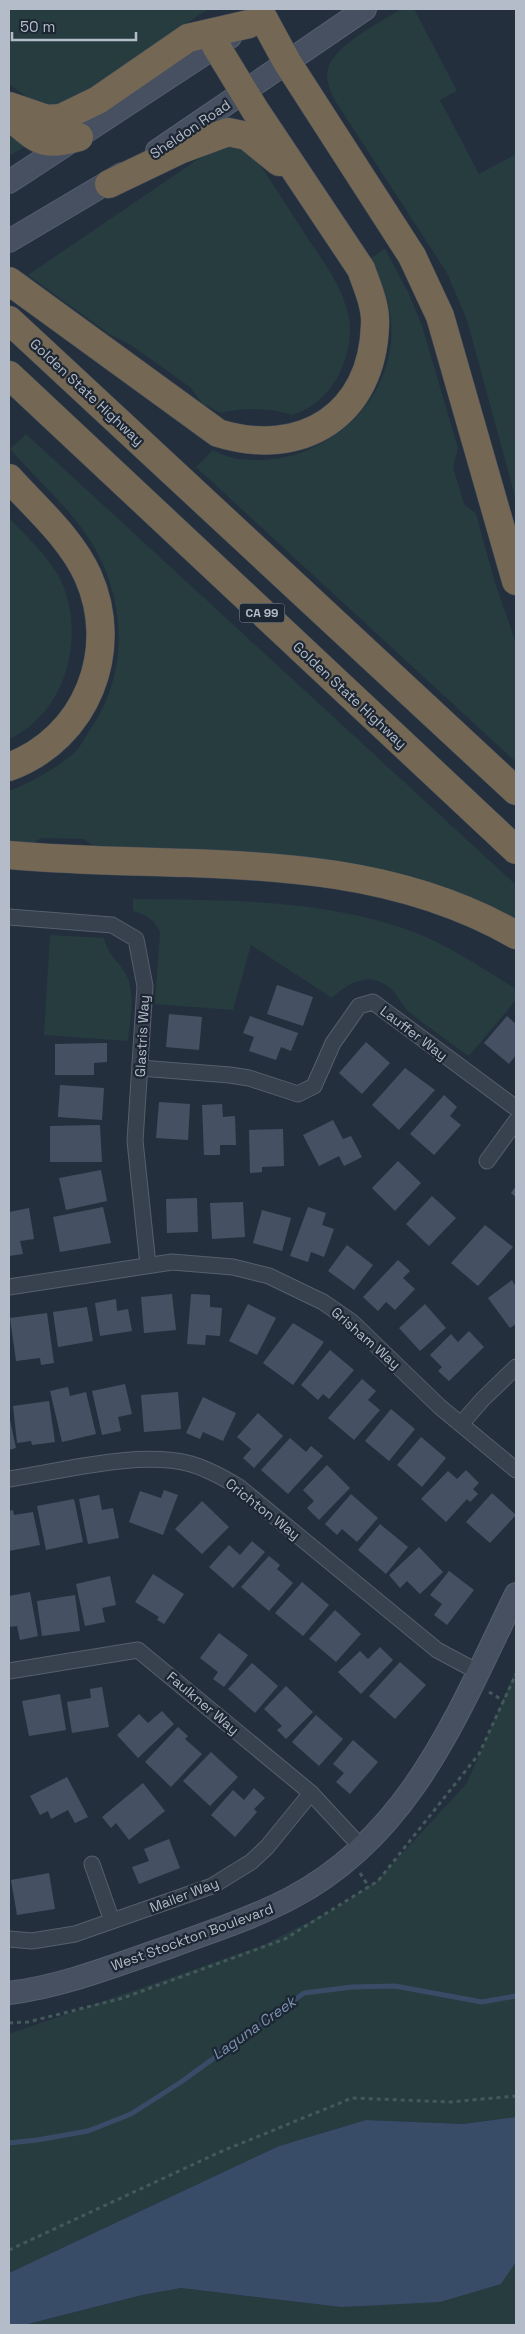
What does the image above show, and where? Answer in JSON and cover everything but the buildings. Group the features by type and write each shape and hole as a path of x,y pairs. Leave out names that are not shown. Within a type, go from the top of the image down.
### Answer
{"highway":[{"path":"9,106 48,119 61,118 98,100 188,38 260,16 287,62 412,256 431,294 440,316 516,581"},
{"path":"9,281 218,433 241,440 267,441 294,437 315,429 337,416 355,397 367,376 376,323 361,269 244,93 216,46"},
{"path":"9,116 36,138 48,143 79,137"},
{"path":"108,184 182,149 228,132 247,136 302,182"},
{"name":"Golden State Highway","path":"9,320 516,791"},
{"name":"Golden State Highway","path":"9,375 516,850"},
{"path":"9,478 74,551 88,576 98,609 102,636 99,666 89,692 76,714 60,734 37,753 9,767"},
{"path":"9,855 294,868 357,877 405,889 462,910 516,935"}],"main road":[{"name":"Sheldon Road","path":"16,237 108,184 365,9"},
{"path":"9,182 260,16"},
{"name":"West Stockton Boulevard","path":"9,1993 65,1982 251,1918 293,1898 331,1873 362,1848 390,1819 437,1755 516,1594"}],"street":[{"name":"Glastris Way","path":"9,917 112,925 136,939 144,986 136,1141 148,1264"},
{"name":"Lauffer Way","path":"140,1068 230,1074 249,1078 298,1094 314,1086 333,1043 359,1006 373,1002 516,1108"},
{"path":"487,1162 516,1121"},
{"name":"Grisham Way","path":"9,1287 148,1264 197,1262 233,1267 269,1276 292,1285 323,1302 352,1322 461,1424 516,1470"},
{"path":"461,1424 483,1399 516,1367"},
{"name":"Crichton Way","path":"9,1479 140,1458 166,1459 192,1464 217,1474 239,1487 437,1650 478,1672"},
{"name":"Faulkner Way","path":"9,1671 138,1650 312,1793 362,1848"},
{"name":"Mailer Way","path":"9,1940 54,1939 212,1886 234,1875 267,1847 312,1793"},
{"path":"92,1864 112,1921"}],"path":[{"path":"9,2250 220,2152 352,2098 450,2102 516,2096"}],"green space":[{"path":"9,9 208,9 73,100 50,108 30,99 9,84"},
{"path":"401,9 414,9 457,91 440,100 479,174 516,154 516,500 467,320 447,273 334,99 328,84 328,69 339,51 359,35"},
{"path":"9,131 25,142 24,147 9,156"},
{"path":"231,145 243,149 257,160 338,285 349,318 348,350 336,380 317,402 305,410 292,415 256,409 221,413 203,404 190,387 131,345 109,334 28,275 210,151"},
{"path":"385,249 408,292 422,326 458,448 453,467 464,504 476,514 495,583 516,643 516,762 196,467 213,450 230,457 242,459 260,460 287,457 312,448 335,435 356,418 372,397 384,373 390,348 391,320 386,296 368,260"},
{"path":"26,434 516,885 516,924 482,906 98,849 84,839 41,838 29,846 9,843 9,791 51,770 78,748 101,711 110,690 116,668 118,646 115,601 109,579 92,543 59,501 10,449"},
{"path":"9,518 41,552 58,575 67,597 71,620 71,644 67,668 58,690 46,710 29,727 9,739"},
{"path":"133,899 240,901 311,907 380,921 414,932 466,958 516,989 516,1000 469,1056 410,1012 393,991 382,983 367,979 352,983 332,998 251,945 233,1010 155,1004 160,932 149,918 133,911"},
{"path":"50,935 104,938 110,952 124,971 130,987 132,1005 128,1041 44,1035"},
{"path":"516,1669 516,2117 463,2124 366,2120 279,2146 9,2273 9,2034 261,1946 338,1907 377,1881 467,1783"},
{"path":"516,2262 516,2325 24,2325 142,2295 181,2288 341,2307 501,2284"}],"water":[{"path":"516,2117 516,2262 501,2284 440,2302 341,2307 181,2288 142,2295 24,2325 9,2325 9,2273 279,2146 366,2120 463,2124"}],"waterway":[{"name":"Laguna Creek","path":"9,2143 88,2131 131,2114 181,2082 304,1993 352,1987 395,1986 482,2002 516,1996"}]}
